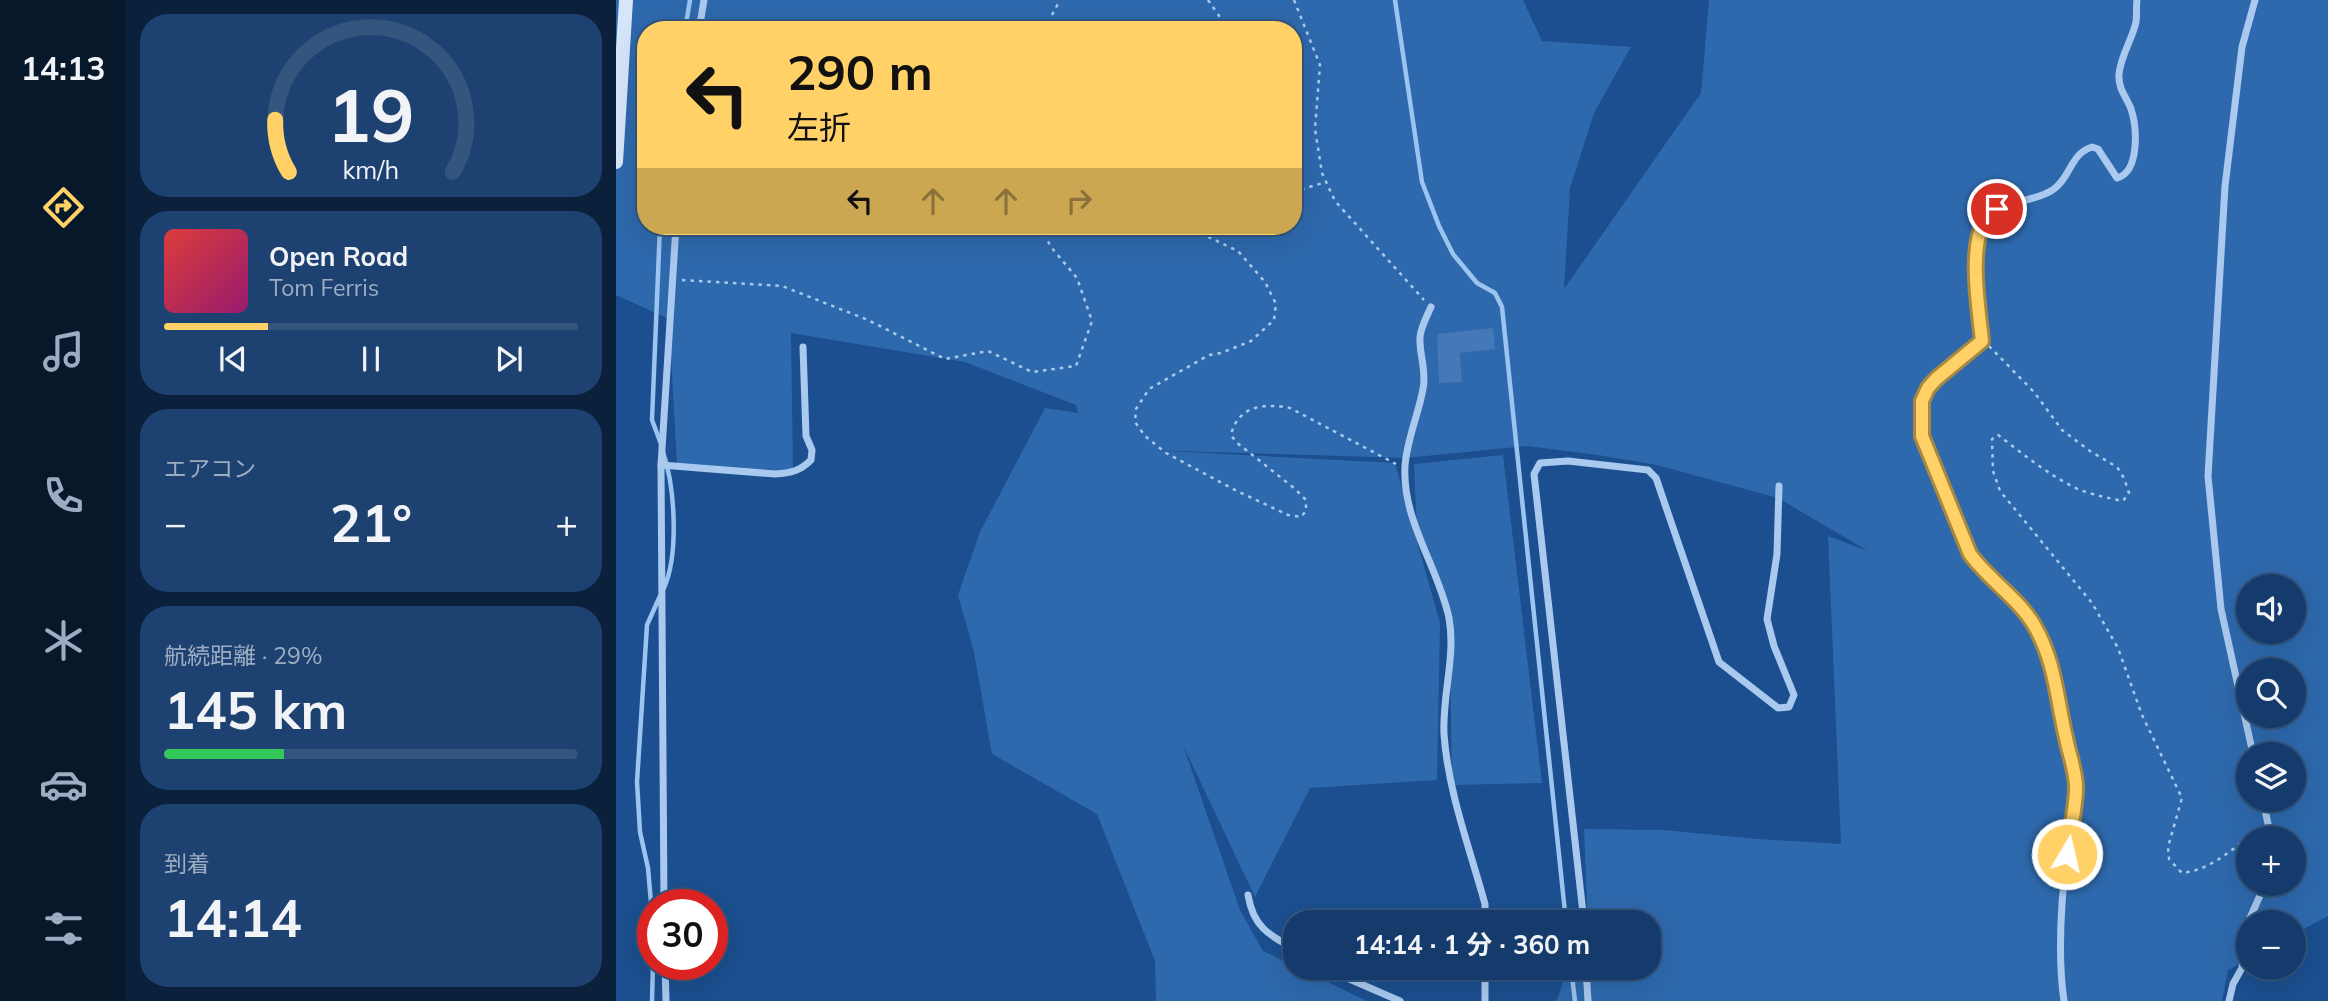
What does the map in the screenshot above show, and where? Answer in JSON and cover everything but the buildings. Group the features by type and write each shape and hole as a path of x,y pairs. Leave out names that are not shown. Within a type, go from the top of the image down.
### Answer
{"main road":[{"path":"616,162 626,0"}],"street":[{"path":"700,21 704,0"},
{"path":"2064,1001 2060,941 2067,854 2077,788 2056,685 2046,650 2034,624 1970,554 1922,436 1922,401 1936,379 1982,341 1975,285 1979,238 1985,219 1997,209 2051,192 2062,183 2082,150 2092,147 2098,149 2117,178 2124,176 2132,166 2134,154 2131,109 2118,85 2122,55 2136,22 2137,0"},
{"path":"2250,742 2221,609 2208,476 2225,186 2242,47 2255,0"},
{"path":"664,889 661,465 675,235"},
{"path":"1431,307 1420,335 1424,387 1409,439 1405,469 1410,509 1417,534 1439,584 1449,620 1450,649 1444,733 1452,785 1485,910"},
{"path":"661,465 775,474 793,473 802,469 811,460 806,436 803,347"},
{"path":"1583,910 1534,474 1540,463 1568,461 1648,470 1656,478 1719,662 1778,708 1789,707 1794,695 1774,646 1767,619 1776,554 1779,486"},
{"path":"1248,895 1250,911 1258,924 1283,943"},
{"path":"2229,1001 2233,984 2242,968 2247,925 2260,896"},
{"path":"665,980 666,1001"},
{"path":"1352,980 1401,1001"},
{"path":"1485,980 1485,1001"},
{"path":"1587,980 1588,1001"}],"path":[{"path":"1049,21 1060,0"},
{"path":"1208,0 1223,21"},
{"path":"1294,0 1320,65 1315,129 1326,182 1335,201 1431,307"},
{"path":"1302,189 1326,182"},
{"path":"671,279 782,286 868,320 945,359 988,351 1032,372 1076,366 1092,321 1077,278 1051,247 1045,235"},
{"path":"1205,235 1238,250 1265,282 1276,304 1274,320 1251,341 1209,355 1149,389 1136,409 1135,422 1145,436 1166,453 1237,491 1288,515 1301,517 1306,511 1306,500 1231,435 1236,420 1249,410 1271,404 1290,408 1405,469"},
{"path":"1982,341 1996,351 2034,392 2062,430 2090,452 2117,467 2124,478 2129,492 2123,501 2105,497 2079,489 2029,459 1998,435 1992,439 1993,471 2000,491 2092,603 2118,648 2142,715 2182,798 2168,847 2169,859 2182,873 2195,872 2223,856 2266,822"}],"shaded area":[{"path":"616,0 1523,0 1542,41 1631,47 1594,113 1570,188 1564,289 1701,93 1709,0 2328,0 2328,916 2306,928 2306,910 2236,910 2236,966 2228,970 2222,1001 1555,1001 1563,980 1661,980 1661,910 1586,910 1584,829 1663,830 1841,844 1828,536 1868,551 1778,498 1657,465 1527,446 1406,458 1146,450 1395,463 1440,623 1437,780 1310,788 1255,897 1183,745 1240,910 1263,951 1283,961 1283,980 1323,980 1367,1001 1156,1001 1155,961 1097,814 992,754 974,652 958,595 980,532 1045,408 1078,413 1076,405 965,362 791,333 793,473 677,466 669,319 616,295"},
{"path":"1503,455 1542,783 1452,785 1450,657 1444,601 1417,534 1414,464"}],"waterway":[{"path":"686,21 690,0"},
{"path":"1395,0 1422,182 1453,254 1477,283 1495,293 1502,307 1565,910"},
{"path":"660,235 652,420 661,444"},
{"path":"663,452 674,520 672,557 664,588"},
{"path":"650,889 640,832 637,782 647,625 660,596"},
{"path":"652,1001 653,980"},
{"path":"1572,980 1575,1001"}],"route":[{"path":"1997,209 1985,219 1979,238 1975,285 1982,341 1928,388 1922,401 1922,436 1970,554 2034,624 2046,650 2077,788 2067,854"}]}
